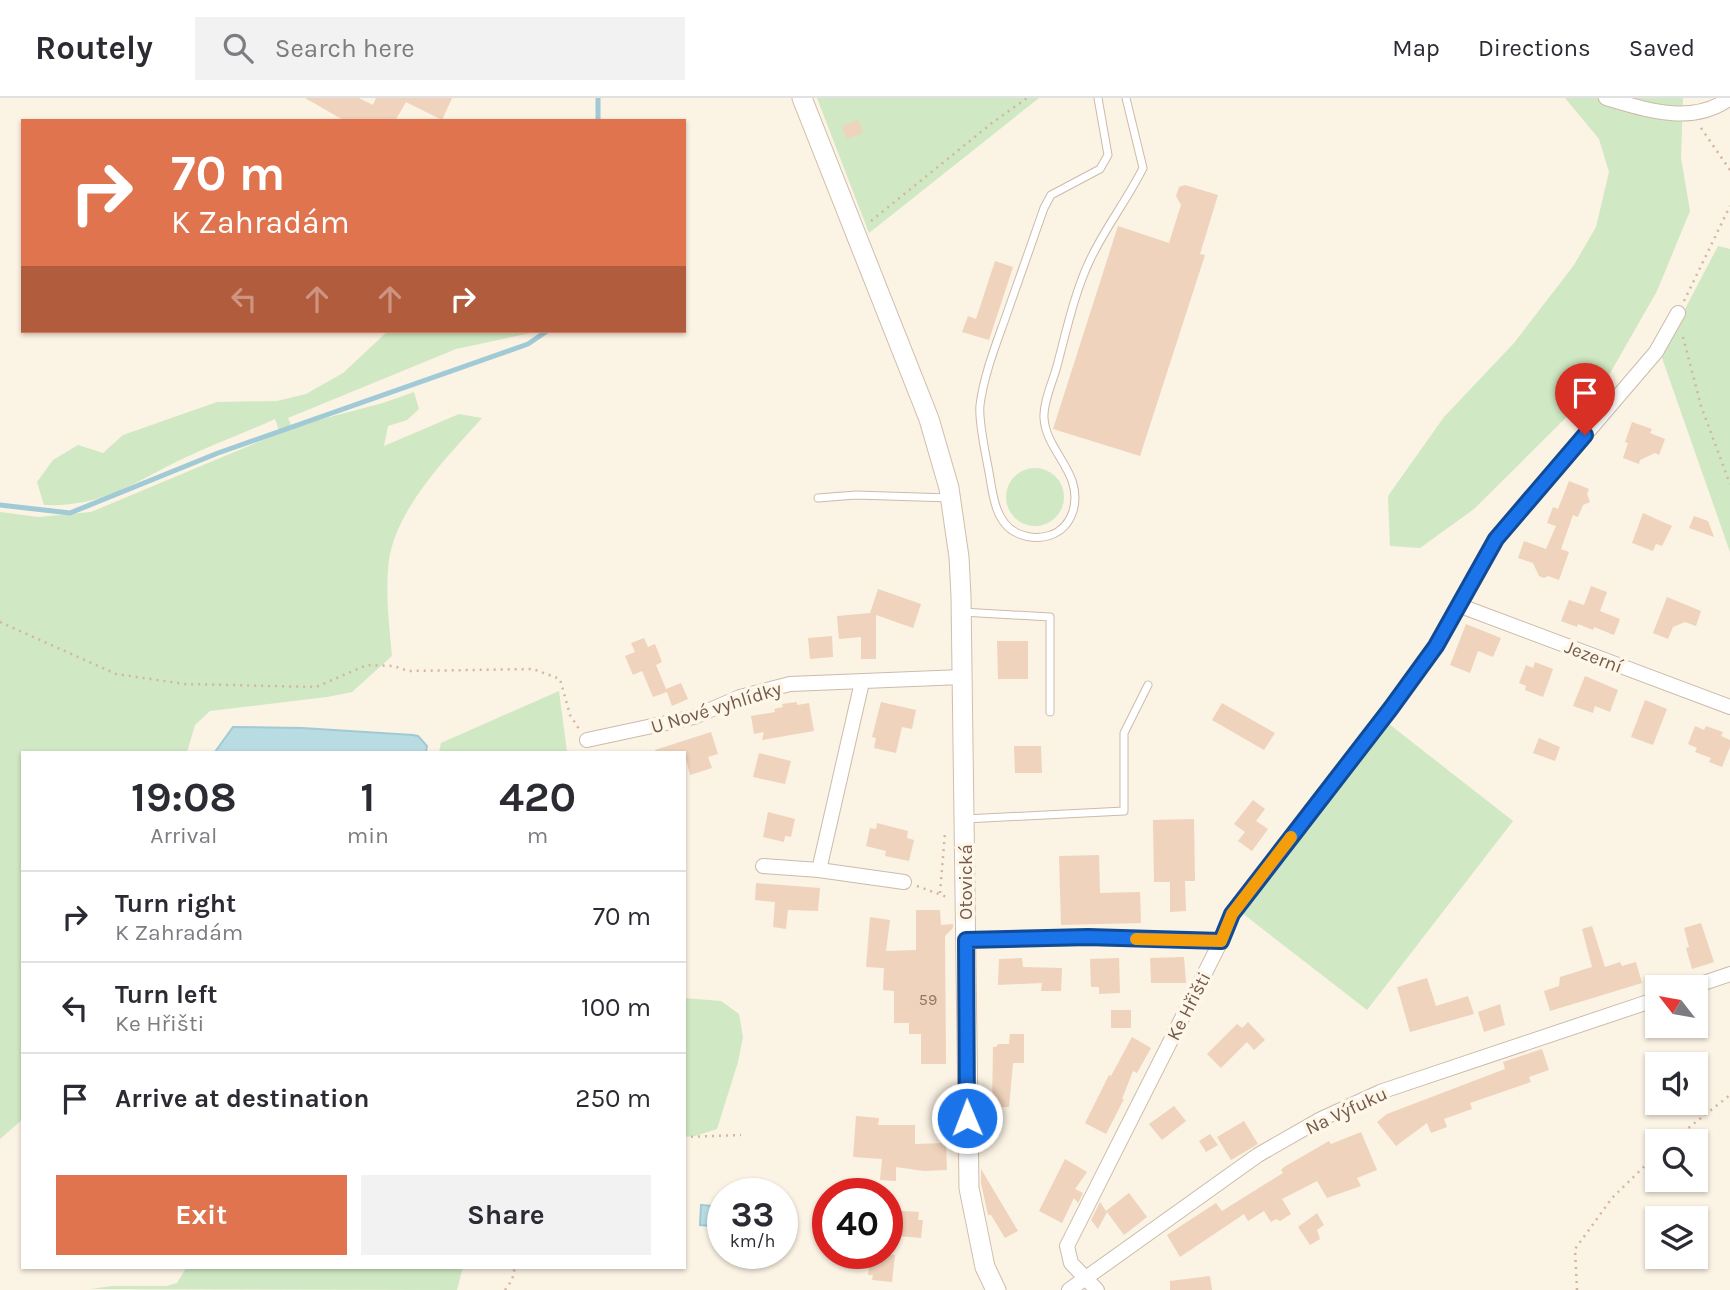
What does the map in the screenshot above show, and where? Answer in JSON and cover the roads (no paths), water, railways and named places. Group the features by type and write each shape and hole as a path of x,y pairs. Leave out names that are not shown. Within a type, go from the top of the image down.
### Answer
{"street":[{"name":"Otovická","path":"802,98 929,419 951,498 960,557 969,1188 985,1267 996,1290"},
{"path":"1606,98 1657,113 1691,114 1721,104 1730,98"},
{"name":"Ke Hřišti","path":"1084,1277 1071,1263 1067,1246 1221,941 1232,914 1436,646 1496,539 1656,352 1678,313"},
{"name":"Jezerní","path":"1458,605 1730,707"},
{"name":"U Nové vyhlídky","path":"587,740 694,717 740,697 790,684 962,677"},
{"path":"819,870 862,682"},
{"path":"763,866 904,881"},
{"path":"966,940 1088,937 1221,941"},
{"path":"1708,982 1730,974"},
{"name":"Na Výfuku","path":"1069,1290 1258,1155 1321,1119 1380,1092 1645,1003"},
{"path":"1084,1277 1097,1290"}],"lane":[{"path":"1098,98 1108,155 1100,169 1051,195 1044,208 986,374 979,408 994,500 1004,522 1012,531 1032,537 1049,537 1063,530 1072,515 1076,499 1073,483 1050,438 1044,417 1088,263 1112,217 1131,191 1143,168 1126,98"},
{"path":"818,498 856,495 951,498"},
{"path":"961,604 1050,617 1050,712"},
{"path":"965,819 1124,811 1124,733 1148,685"}],"water":[{"path":"233,727 413,735 418,736 427,746 426,751 216,751"},
{"path":"701,1205 707,1206 707,1226 700,1225"}],"waterway":[{"path":"598,98 598,119"},
{"path":"0,505 70,513 218,453 528,344 544,333"}]}
